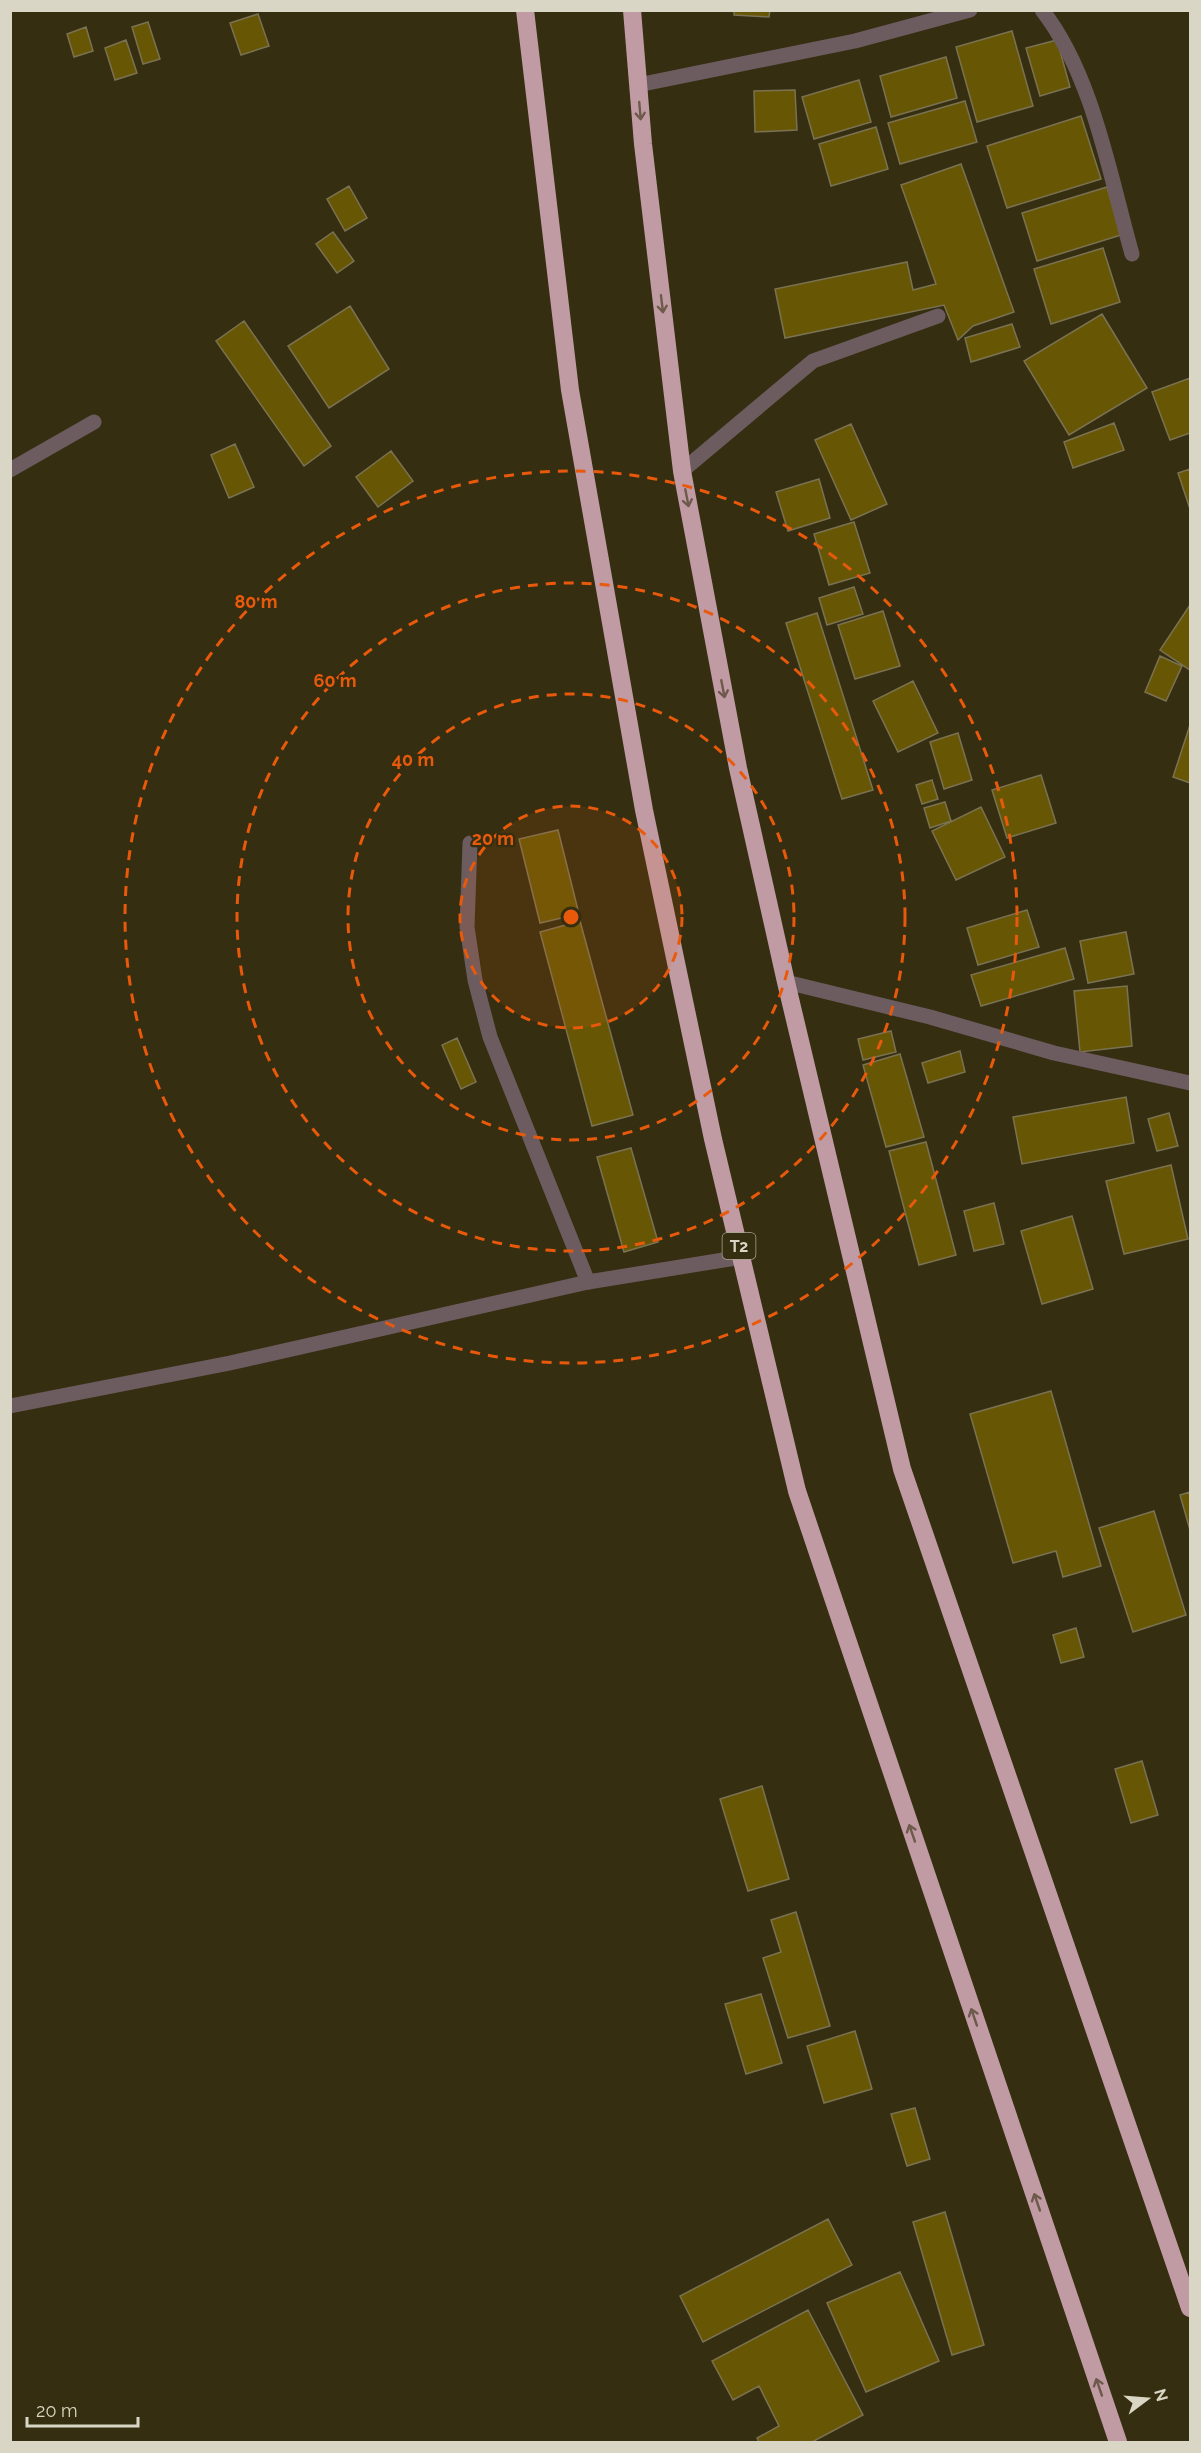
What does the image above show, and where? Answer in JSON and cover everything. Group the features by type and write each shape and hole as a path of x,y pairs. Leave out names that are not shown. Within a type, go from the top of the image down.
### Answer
{"highway":[{"name":"T2","path":"525,10 572,402 644,810 713,1139 797,1491 1118,2442"},
{"path":"632,10 638,85 682,471 738,768 786,982 902,1469 1191,2308"}],"street":[{"path":"638,85 855,41 970,10"},
{"path":"1042,10 1060,39 1087,97 1132,254"},
{"path":"682,471 813,361 938,316"},
{"path":"10,470 94,422"},
{"path":"470,843 467,927 475,980 490,1036 588,1282"},
{"path":"786,982 930,1017 1054,1053 1191,1083"},
{"path":"10,1406 230,1363 588,1282 741,1257"}],"building":[{"path":"734,10 770,10 769,17 734,15"},
{"path":"258,14 269,46 241,55 230,23"},
{"path":"148,22 160,59 143,64 132,27"},
{"path":"86,27 93,51 74,57 67,34"},
{"path":"1012,31 1033,106 977,122 956,47"},
{"path":"126,40 137,73 115,80 105,48"},
{"path":"1057,40 1070,87 1040,96 1026,48"},
{"path":"946,57 957,98 891,117 880,76"},
{"path":"859,80 871,122 814,139 802,97"},
{"path":"795,90 797,130 755,132 754,91"},
{"path":"965,101 977,142 900,164 888,123"},
{"path":"1081,116 1101,179 1007,208 987,146"},
{"path":"876,127 888,169 831,186 819,144"},
{"path":"961,164 1014,312 973,326 958,340 944,305 785,338 775,289 907,262 913,290 936,284 901,185"},
{"path":"349,186 367,218 345,231 327,199"},
{"path":"1107,187 1121,235 1037,261 1022,213"},
{"path":"333,232 354,261 337,273 316,244"},
{"path":"1103,248 1120,302 1051,324 1034,269"},
{"path":"350,306 389,369 329,408 288,346"},
{"path":"1102,314 1147,388 1069,435 1024,361"},
{"path":"244,321 331,446 304,466 216,341"},
{"path":"1012,324 1020,347 971,362 965,338"},
{"path":"1190,378 1190,433 1170,440 1152,392"},
{"path":"1114,423 1124,450 1073,468 1064,442"},
{"path":"851,424 887,504 851,520 815,440"},
{"path":"235,444 254,487 229,498 211,455"},
{"path":"391,451 413,481 378,507 356,477"},
{"path":"1190,469 1190,509 1178,473"},
{"path":"819,479 830,518 788,531 776,492"},
{"path":"854,522 870,573 829,585 814,534"},
{"path":"854,587 863,614 827,625 819,598"},
{"path":"1190,605 1190,670 1160,650"},
{"path":"883,611 900,666 855,679 838,625"},
{"path":"817,613 873,790 842,799 786,623"},
{"path":"1160,656 1182,666 1166,701 1145,692"},
{"path":"913,681 938,733 898,752 873,701"},
{"path":"1190,725 1190,783 1173,777"},
{"path":"958,733 972,780 944,789 930,742"},
{"path":"1041,775 1056,823 1007,838 992,790"},
{"path":"932,780 938,799 922,804 916,785"},
{"path":"945,802 951,821 930,828 924,808"},
{"path":"981,807 1005,857 956,880 932,831"},
{"path":"558,830 579,914 540,923 519,839"},
{"path":"1027,910 1039,947 978,965 967,928"},
{"path":"580,921 633,1115 592,1126 540,932"},
{"path":"1126,932 1134,974 1088,983 1080,941"},
{"path":"1065,948 1074,979 981,1006 971,975"},
{"path":"1127,986 1132,1046 1080,1052 1074,991"},
{"path":"891,1031 896,1052 863,1060 858,1039"},
{"path":"457,1038 476,1082 461,1089 442,1045"},
{"path":"960,1051 965,1072 928,1083 922,1063"},
{"path":"900,1054 924,1137 886,1147 863,1065"},
{"path":"1126,1097 1134,1143 1022,1164 1013,1117"},
{"path":"1169,1113 1178,1146 1157,1151 1148,1119"},
{"path":"926,1142 956,1255 919,1265 889,1151"},
{"path":"631,1148 658,1242 624,1252 597,1157"},
{"path":"1171,1165 1188,1239 1124,1254 1106,1181"},
{"path":"994,1203 1004,1244 974,1251 964,1211"},
{"path":"1072,1216 1093,1289 1042,1304 1021,1231"},
{"path":"1051,1391 1101,1566 1063,1577 1056,1551 1013,1563 970,1414"},
{"path":"1190,1492 1190,1530 1180,1495"},
{"path":"1154,1511 1186,1615 1133,1632 1099,1528"},
{"path":"1076,1628 1084,1657 1061,1663 1053,1635"},
{"path":"1142,1761 1158,1815 1131,1823 1115,1769"},
{"path":"762,1786 789,1879 748,1891 720,1799"},
{"path":"796,1912 830,2026 788,2038 763,1958 781,1952 771,1920"},
{"path":"761,1994 782,2063 746,2074 725,2004"},
{"path":"855,2031 872,2089 824,2103 807,2046"},
{"path":"915,2108 930,2159 907,2166 891,2114"},
{"path":"945,2212 984,2345 952,2355 913,2222"},
{"path":"828,2219 852,2265 703,2342 680,2296"},
{"path":"900,2272 939,2361 866,2392 827,2303"},
{"path":"808,2310 863,2415 812,2442 759,2442 757,2438 779,2426 759,2386 733,2400 712,2361"}]}
